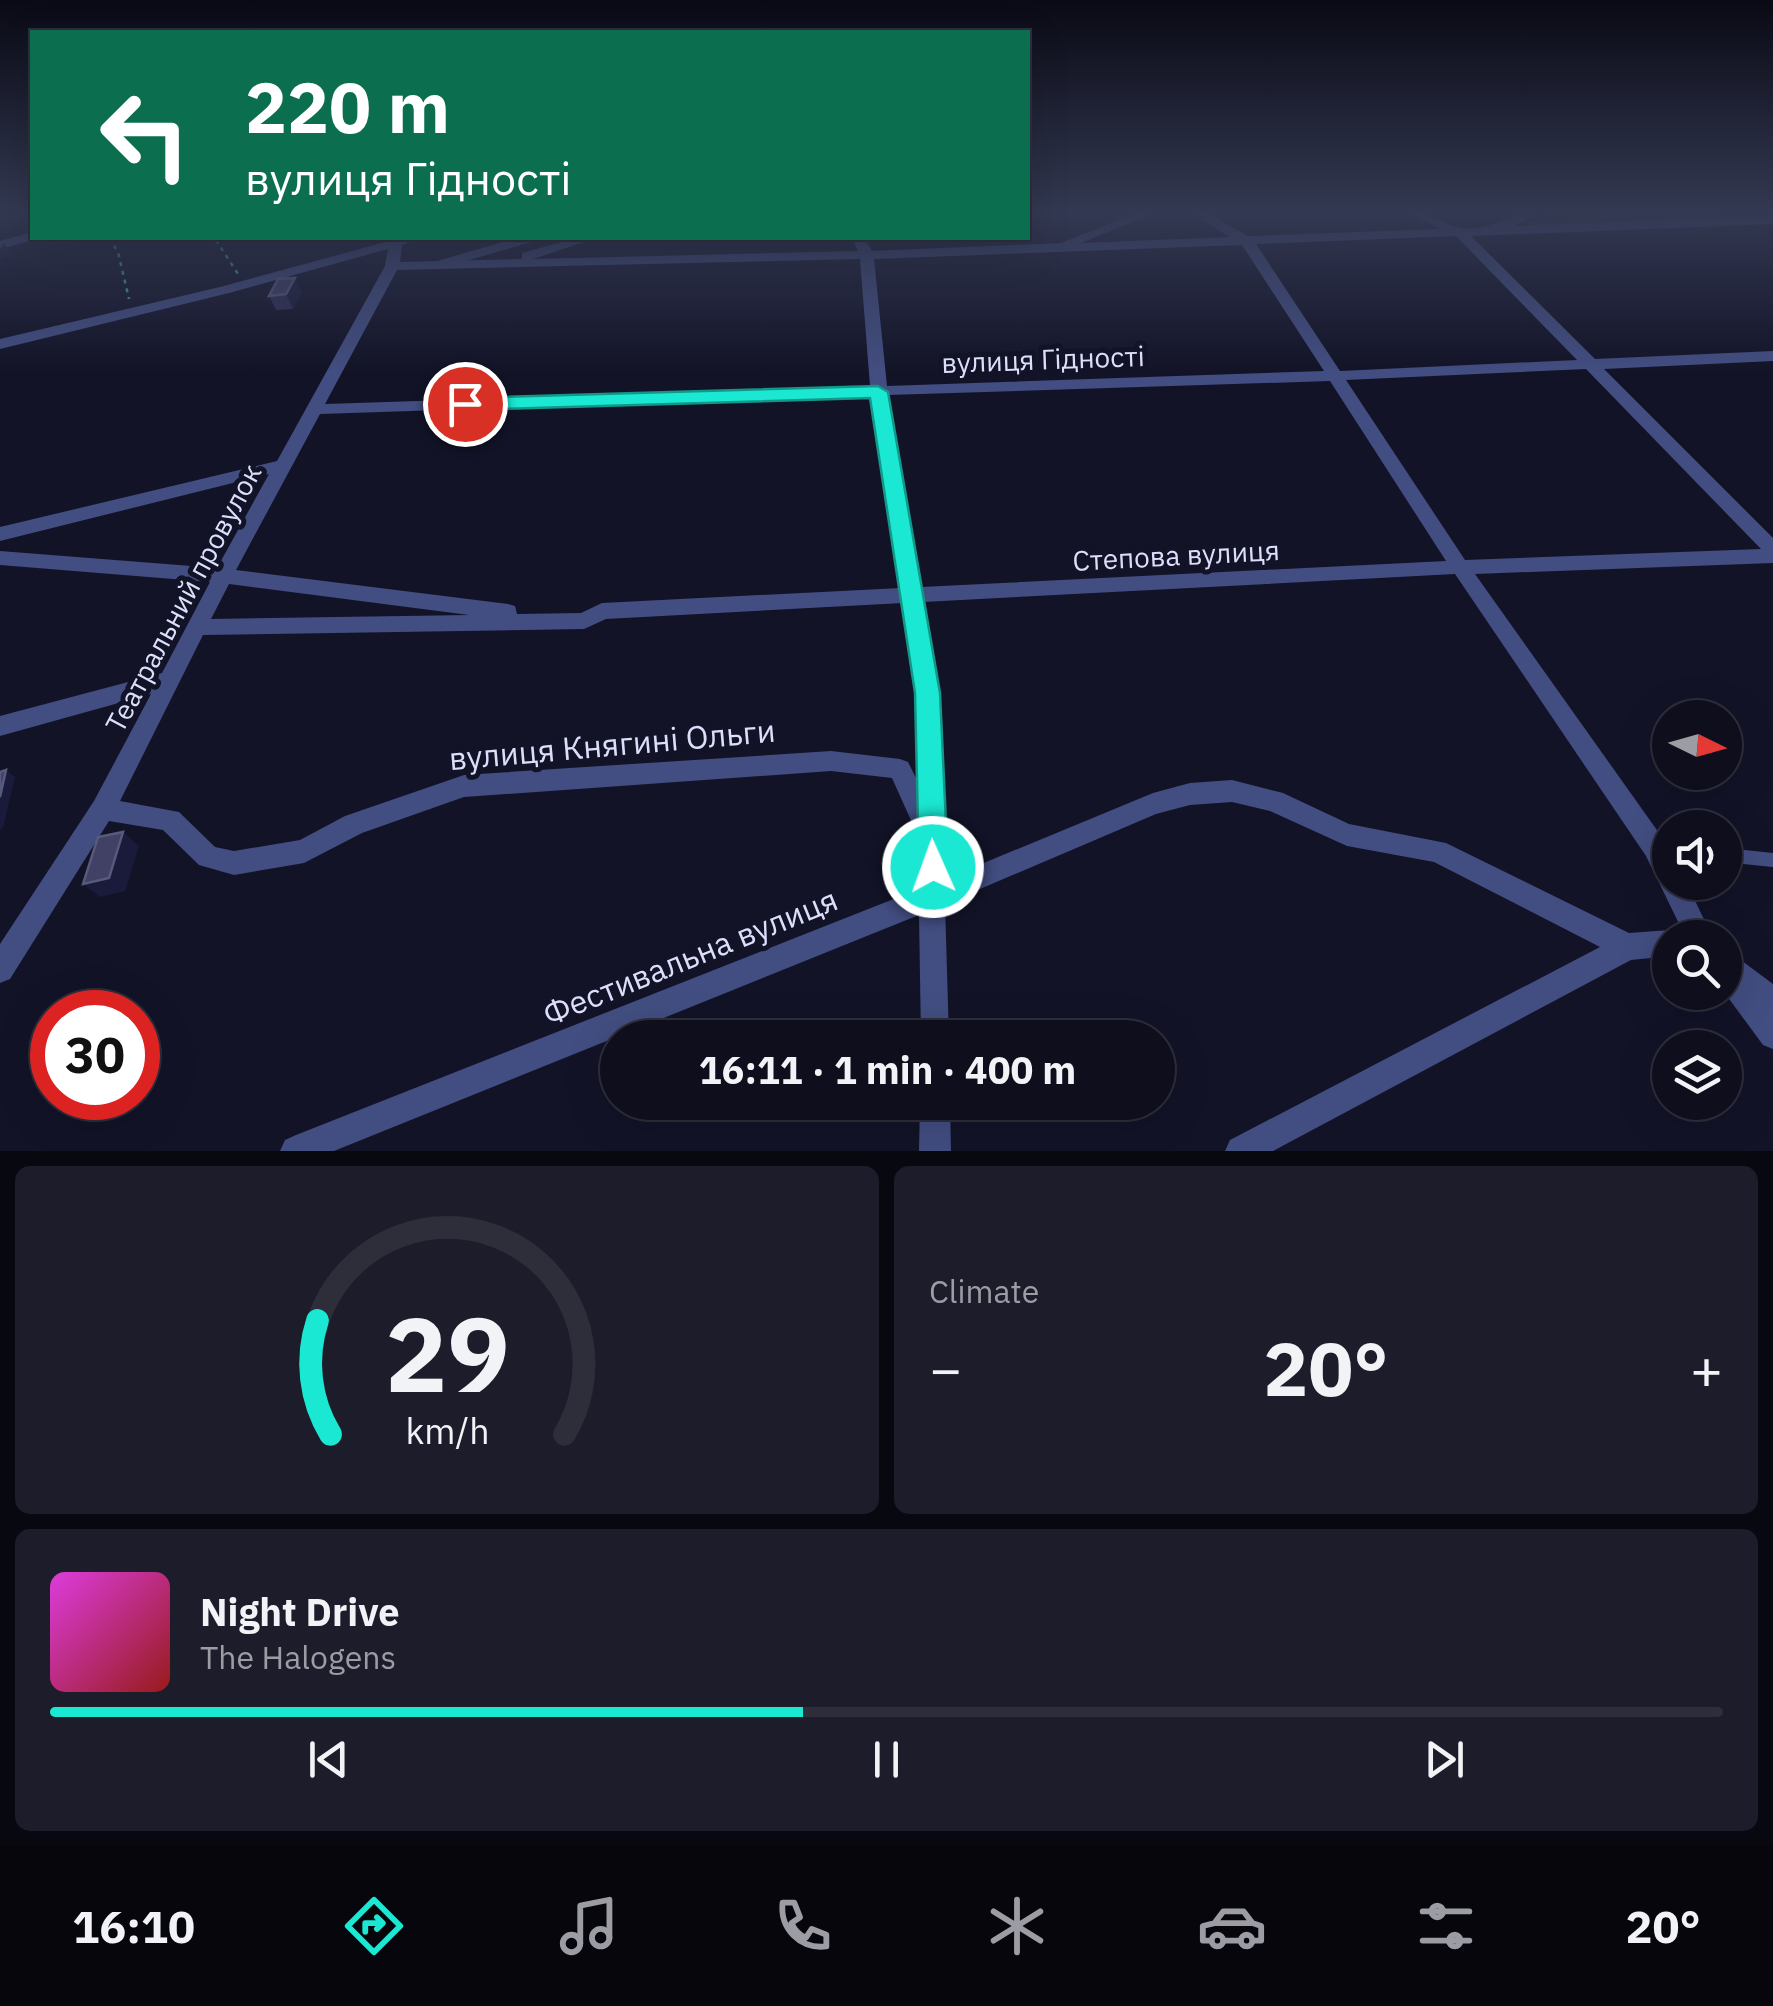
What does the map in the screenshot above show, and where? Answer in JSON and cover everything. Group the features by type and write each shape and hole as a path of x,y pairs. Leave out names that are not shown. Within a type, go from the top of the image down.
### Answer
{"street":[{"path":"0,344 311,266"},
{"path":"392,266 405,266"},
{"name":"Театральний провулок","path":"0,969 7,947 103,810 196,627 392,266"},
{"path":"864,266 878,392 928,693 934,1020"},
{"path":"1263,266 1460,567 1652,834"},
{"path":"1494,266 1773,553"},
{"name":"вулиця Гідності","path":"315,408 1335,376 1773,356"},
{"path":"0,534 284,465"},
{"name":"Степова вулиця","path":"196,627 584,621 602,612 1773,553"},
{"path":"0,558 224,576"},
{"name":"Степова вулиця","path":"224,576 584,621"},
{"path":"0,726 170,680"},
{"name":"вулиця Княгині Ольги","path":"103,810 170,820 208,857 234,863 304,851 354,824 464,786 831,762 900,770 932,838"},
{"name":"Фестивальна вулиця","path":"296,1151 934,896 1152,804 1190,794 1232,791 1274,801 1347,835 1437,851 1628,948"},
{"path":"1241,1151 1628,948 1652,946"},
{"path":"1742,976 1773,1002"},
{"path":"1742,994 1773,1035"},
{"path":"935,1120 935,1151"}],"lane":[{"path":"1742,857 1773,860"}],"path":[{"path":"121,266 131,306"},
{"path":"224,290 242,279 233,266"}],"building":[{"path":"295,278 286,294 269,296 278,279"},
{"path":"6,770 0,797 0,772"},
{"path":"123,832 109,878 83,884 98,837"}],"route":[{"path":"465,404 878,392 928,693 933,867"}]}
